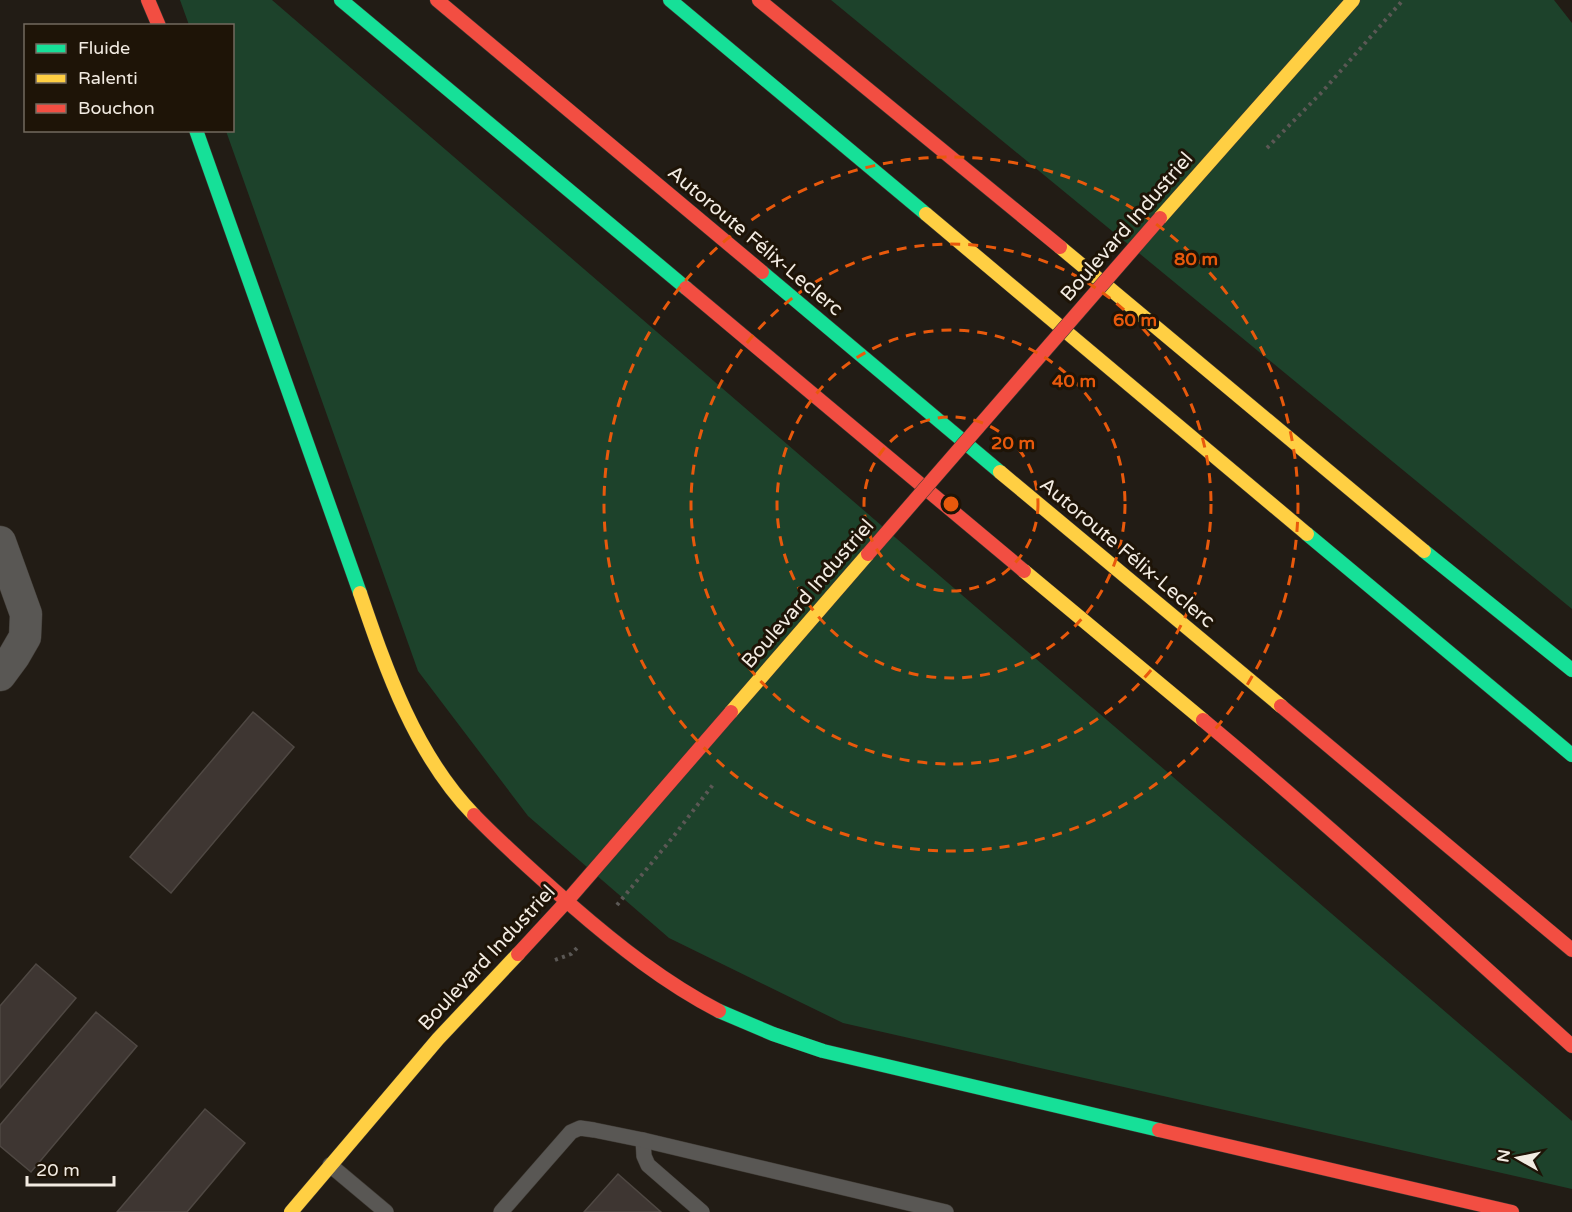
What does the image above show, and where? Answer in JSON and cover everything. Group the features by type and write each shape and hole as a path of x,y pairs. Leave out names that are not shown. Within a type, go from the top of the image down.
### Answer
{"main road":[{"path":"148,0 158,24"},
{"path":"341,0 1251,760 1572,1046"},
{"name":"Autoroute Félix-Leclerc","path":"437,0 1572,950"},
{"path":"670,0 1572,756"},
{"path":"759,0 1009,204 1454,576 1572,670"},
{"name":"Boulevard Industriel","path":"291,1212 454,1021 567,901 1160,218 1353,0"},
{"path":"197,132 381,654 405,713 432,762 470,811 530,870 617,944 679,988 723,1014 798,1044 1512,1212"}],"street":[{"path":"0,542 26,614 25,638 0,675"}],"lane":[{"path":"501,1212 571,1132 580,1128 643,1140 946,1212"},
{"path":"643,1140 644,1155 648,1165 702,1212"},
{"path":"330,1165 386,1212"}],"green space":[{"path":"180,0 272,0 1572,1121 1572,1189 843,1023 669,938 528,816 418,671 226,132 234,132 234,24 189,24"},
{"path":"831,0 1554,0 1572,23 1572,609"}],"building":[{"path":"253,712 294,747 171,893 130,857"},
{"path":"36,964 76,998 0,1088 0,1006"},
{"path":"96,1012 137,1046 31,1172 0,1146 0,1125"},
{"path":"205,1109 245,1143 187,1212 117,1212"},
{"path":"618,1174 661,1212 584,1212"}],"traffic: fast":[{"path":"341,0 686,288"},
{"path":"670,0 926,214"},
{"path":"197,132 360,593"},
{"path":"762,272 1000,472"},
{"path":"1307,534 1572,755"},
{"path":"1424,551 1572,670"},
{"path":"719,1011 773,1034 823,1051 1159,1130"}],"traffic: slow":[{"path":"1160,218 1353,0"},
{"path":"926,214 1307,534"},
{"path":"1060,247 1424,551"},
{"path":"1000,472 1281,706"},
{"path":"731,712 868,554"},
{"path":"1024,571 1203,720"},
{"path":"360,593 392,682 419,739 453,791 474,815"},
{"path":"291,1212 438,1039 518,954"}],"traffic: jam":[{"path":"148,0 158,24"},
{"path":"437,0 762,272"},
{"path":"759,0 1060,247"},
{"path":"868,554 1160,218"},
{"path":"686,288 1024,571"},
{"path":"1281,706 1572,950"},
{"path":"518,954 731,712"},
{"path":"1203,720 1343,840 1572,1046"},
{"path":"474,815 571,905 642,963 719,1011"},
{"path":"1159,1130 1512,1212"}]}
